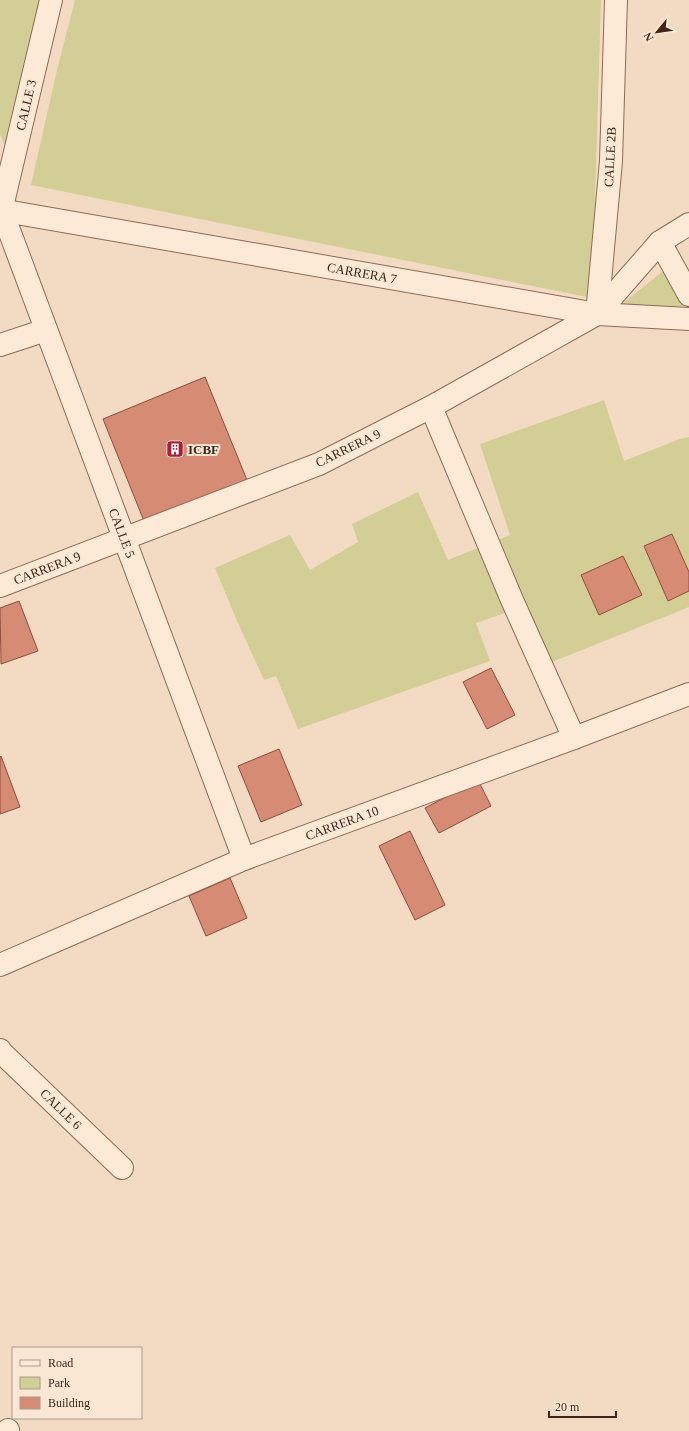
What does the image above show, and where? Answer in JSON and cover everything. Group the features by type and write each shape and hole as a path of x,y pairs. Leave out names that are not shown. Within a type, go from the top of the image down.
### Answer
{"street":[{"name":"CALLE 3","path":"0,209 51,0"},
{"name":"CALLE 2B","path":"597,314 611,161 616,0"},
{"name":"CARRERA 7","path":"0,209 597,314"},
{"name":"CALLE 5","path":"0,209 244,859"},
{"path":"597,314 660,242 689,224"},
{"path":"660,242 689,295"},
{"path":"597,314 689,319"},
{"name":"CARRERA 9","path":"0,586 319,464 432,407 597,314"},
{"path":"0,345 46,330"},
{"path":"432,407 512,600 574,738"},
{"name":"CARRERA 10","path":"0,965 244,859 574,738 689,694"},
{"name":"CALLE 6","path":"0,1052 122,1168"}],"green space":[{"path":"0,0 55,0 15,173 0,134"},
{"path":"75,0 601,0 592,298 31,185 57,70"},
{"path":"667,268 686,306 618,307"},
{"path":"604,400 624,461 680,439 689,437 689,607 552,662 522,607 476,623 490,661 298,729 276,676 264,680 215,568 290,535 310,570 358,542 352,524 418,492 448,560 510,535 480,444"}],"building":[{"name":"ICBF","path":"205,377 247,480 144,521 103,419"},
{"path":"672,534 689,572 689,591 668,601 644,546"},
{"path":"623,556 642,595 599,615 581,575"},
{"path":"19,601 38,651 1,664 0,608"},
{"path":"491,668 515,715 487,729 463,682"},
{"path":"279,749 302,805 261,822 238,766"},
{"path":"1,756 20,807 0,814 0,757"},
{"path":"478,780 491,806 439,833 425,808"},
{"path":"410,831 445,905 415,920 379,846"},
{"path":"230,878 247,918 206,936 189,896"}],"place":[{"name":"ICBF","path":"175,449"}]}
